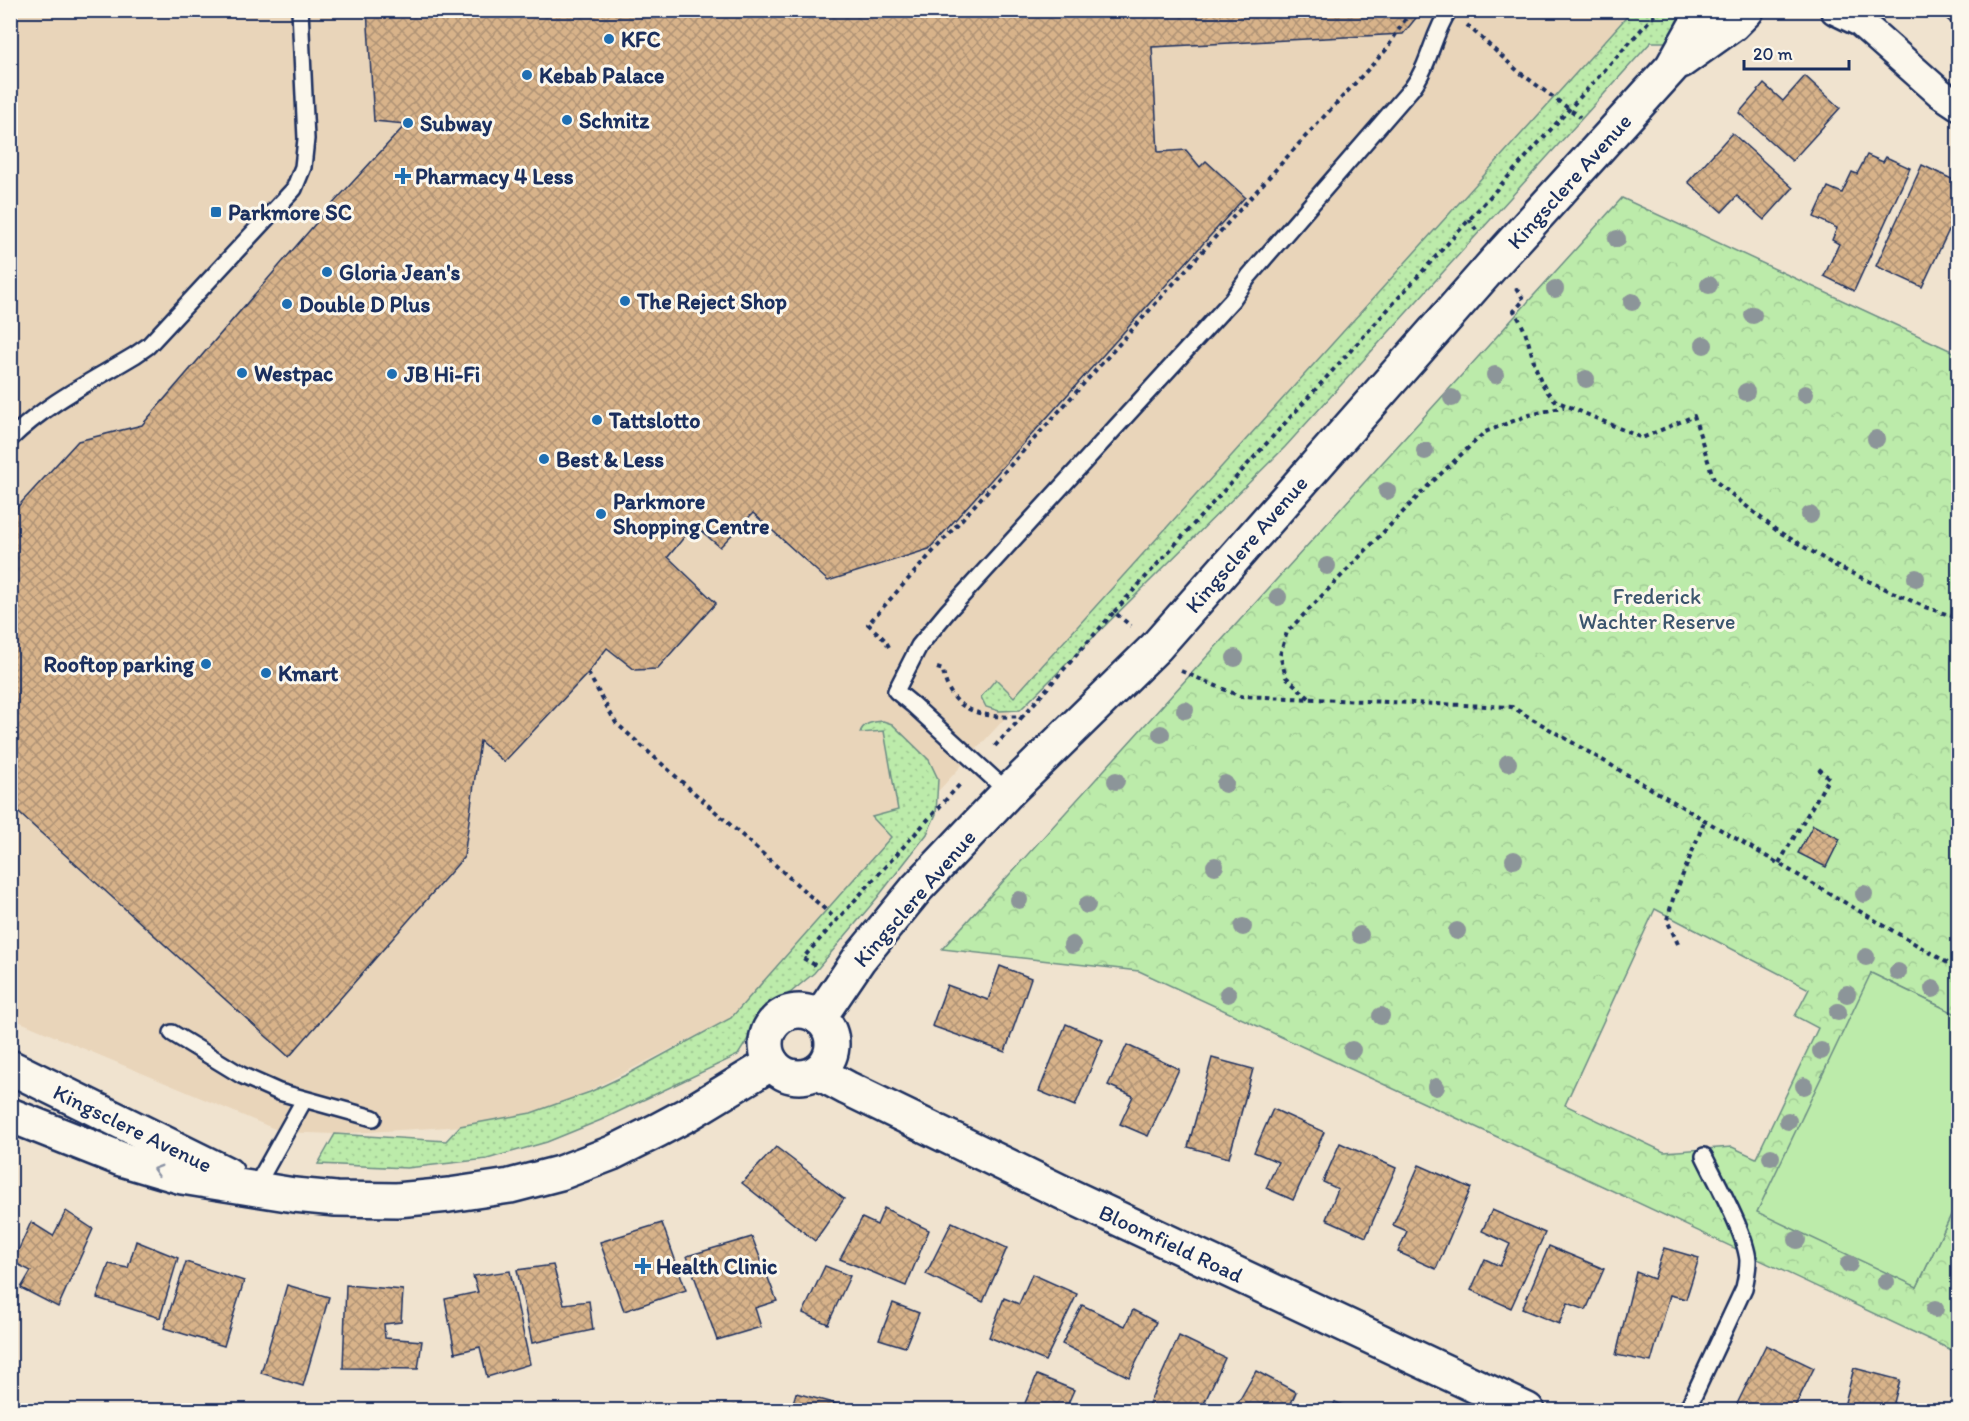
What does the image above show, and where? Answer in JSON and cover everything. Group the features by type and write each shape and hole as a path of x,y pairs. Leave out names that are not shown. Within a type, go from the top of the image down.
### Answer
{"main road":[{"name":"Kingsclere Avenue","path":"819,1018 859,959 917,888 1008,792 1156,647 1496,261 1672,67 1704,10"},
{"name":"Kingsclere Avenue","path":"1672,67 1733,24 1748,10"},
{"path":"804,1012 819,1018 825,1024 832,1041 829,1059 817,1072 810,1076 793,1077 785,1074 772,1063 768,1056 767,1039 780,1018 787,1014 804,1012"},
{"name":"Kingsclere Avenue","path":"10,1115 121,1159 199,1180 294,1195 336,1199 397,1200 510,1186 560,1173 612,1153 688,1114 772,1063"},
{"name":"Kingsclere Avenue","path":"10,1067 255,1188"},
{"name":"Bloomfield Road","path":"817,1072 1068,1195 1527,1410"}],"street":[{"path":"1850,14 1940,93 1959,105"}],"lane":[{"path":"10,439 48,407 148,346 294,189 303,166 306,139 300,10"},
{"path":"1008,792 896,691 920,645 948,611 1232,300 1249,276 1412,88 1420,77 1438,30 1454,14"},
{"path":"172,1033 241,1075 279,1092 373,1118"},
{"path":"255,1188 304,1100"},
{"path":"1687,1410 1744,1288 1748,1261 1734,1218 1704,1156"}],"path":[{"path":"1397,34 1411,10"},
{"path":"1114,612 1659,10"},
{"path":"1454,14 1520,72 1608,139"},
{"path":"1469,219 1524,300 1514,310 1524,329 1541,384 1547,394 1564,406 1596,417 1642,438 1694,416 1714,480 1776,530 1836,566 1925,608 1959,618"},
{"path":"1309,698 1286,677 1280,655 1287,632 1428,486 1485,432 1529,415 1564,406"},
{"path":"1156,647 1178,670 1240,696 1512,707 1959,969"},
{"path":"588,673 616,723 837,920 1023,716"},
{"path":"1779,863 1830,778 1818,768"},
{"path":"1678,944 1667,920 1673,899 1705,820"}],"shaded area":[{"name":"Parkmore Shopping Centre","path":"10,11 1651,11 731,1018 528,1122 335,1134 282,1132 11,1018"}],"green space":[{"path":"1632,11 1689,11 1668,42 1651,42 1285,447 1020,710 999,711 986,707 981,697 996,679 1014,697"},
{"name":"Frederick Wachter Reserve","path":"1622,198 1958,354 1958,1015 1871,973 1917,1287 1958,1200 1958,1353 1139,971 942,949","holes":["1655,909 1809,989 1795,1016 1818,1028 1756,1158 1732,1147 1664,1152 1565,1105"]},
{"path":"883,721 892,724 929,760 938,779 936,814 927,834 877,898 814,973 772,1008 757,1024 738,1055 601,1120 547,1142 487,1159 407,1168 318,1164 335,1134 446,1141 460,1126 531,1113 590,1092 626,1075 731,1018 891,837 872,817 898,810 884,731 860,733 866,725"},
{"path":"1871,973 1958,1015 1958,1200 1917,1287 1757,1212"}],"building":[{"path":"367,10 1416,10 1416,18 1403,34 1152,47 1158,152 1186,150 1200,167 1206,161 1245,197 929,549 828,581 753,513 720,547 694,525 668,557 716,603 657,669 635,670 607,648 588,673 504,762 480,741 464,857 289,1057 10,805 10,515 78,441 142,425 328,209 406,124 374,121"},
{"path":"1937,10 1958,10 1958,29"},
{"path":"1805,76 1840,108 1792,161 1739,113 1764,84 1783,101"},
{"path":"1732,133 1793,188 1764,220 1737,196 1722,212 1688,182"},
{"path":"1867,155 1883,162 1886,157 1910,168 1854,291 1824,276 1839,244 1832,240 1837,228 1814,217 1828,187 1842,193 1852,172 1857,174"},
{"path":"1922,165 1958,182 1958,231 1950,228 1922,287 1876,266"},
{"path":"1813,825 1840,839 1826,867 1798,853"},
{"path":"1000,966 1031,978 1005,1052 932,1026 947,985 988,1000"},
{"path":"1066,1024 1103,1040 1075,1106 1039,1091"},
{"path":"1127,1045 1179,1069 1148,1136 1120,1124 1133,1096 1108,1085"},
{"path":"1212,1058 1253,1069 1229,1158 1188,1147"},
{"path":"1273,1109 1324,1132 1293,1200 1266,1188 1278,1162 1254,1152"},
{"path":"1340,1143 1396,1168 1366,1237 1326,1219 1338,1189 1323,1182"},
{"path":"776,1147 844,1199 815,1241 742,1183"},
{"path":"1419,1165 1471,1188 1436,1269 1398,1252 1407,1231 1393,1225"},
{"path":"884,1208 929,1230 906,1286 840,1259 862,1218 877,1225"},
{"path":"1492,1210 1545,1233 1511,1308 1471,1290 1485,1259 1500,1266 1510,1244 1482,1231"},
{"path":"66,1211 93,1229 58,1307 21,1288 31,1271 13,1262 31,1222 53,1236"},
{"path":"952,1222 1007,1248 983,1302 926,1274"},
{"name":"Health Clinic","path":"662,1223 686,1290 624,1311 600,1242"},
{"path":"752,1237 777,1301 755,1308 761,1327 717,1340 687,1256"},
{"path":"136,1241 178,1258 160,1318 97,1298 109,1264 128,1268"},
{"path":"1549,1246 1604,1269 1586,1310 1568,1303 1559,1324 1522,1309"},
{"path":"1664,1248 1699,1258 1686,1299 1670,1295 1651,1362 1616,1355 1636,1272 1654,1279"},
{"path":"186,1262 244,1281 224,1346 164,1328"},
{"path":"553,1265 564,1304 589,1301 593,1330 532,1343 517,1270"},
{"path":"825,1266 850,1276 828,1324 803,1313"},
{"path":"510,1271 530,1364 487,1377 480,1347 455,1353 445,1299 478,1292 473,1276"},
{"path":"1032,1274 1077,1294 1045,1361 989,1337 1004,1298 1019,1304"},
{"path":"287,1285 329,1297 303,1386 261,1373"},
{"path":"346,1285 403,1290 401,1322 384,1324 385,1338 422,1341 418,1369 343,1368"},
{"path":"893,1303 919,1313 905,1347 879,1339"},
{"path":"1082,1305 1125,1326 1133,1310 1156,1322 1129,1377 1062,1344"},
{"path":"1179,1336 1225,1358 1201,1410 1146,1410"},
{"path":"1766,1345 1814,1368 1793,1410 1746,1410 1736,1406"},
{"path":"1854,1368 1900,1380 1892,1410 1843,1410"},
{"path":"1256,1371 1296,1392 1288,1410 1234,1410"},
{"path":"1037,1375 1074,1390 1065,1410 1022,1410"},
{"path":"796,1393 855,1409 855,1410 791,1410"},
{"path":"1335,1402 1354,1410 1331,1410"},
{"path":"735,1406 737,1410 722,1410"}],"place":[{"name":"KFC","path":"609,39"},
{"name":"Kebab Palace","path":"527,75"},
{"name":"Schnitz","path":"567,120"},
{"name":"Subway","path":"408,123"},
{"name":"Pharmacy 4 Less","path":"403,176"},
{"name":"Parkmore SC","path":"216,212"},
{"name":"Gloria Jean's","path":"327,272"},
{"name":"The Reject Shop","path":"625,301"},
{"name":"Double D Plus","path":"287,304"},
{"name":"Westpac","path":"242,373"},
{"name":"JB Hi-Fi","path":"392,374"},
{"name":"Tattslotto","path":"597,420"},
{"name":"Best & Less","path":"544,459"},
{"name":"Parkmore Shopping Centre","path":"601,514"},
{"name":"Rooftop parking","path":"206,664"},
{"name":"Kmart","path":"266,673"},
{"name":"Health Clinic","path":"643,1266"}]}
